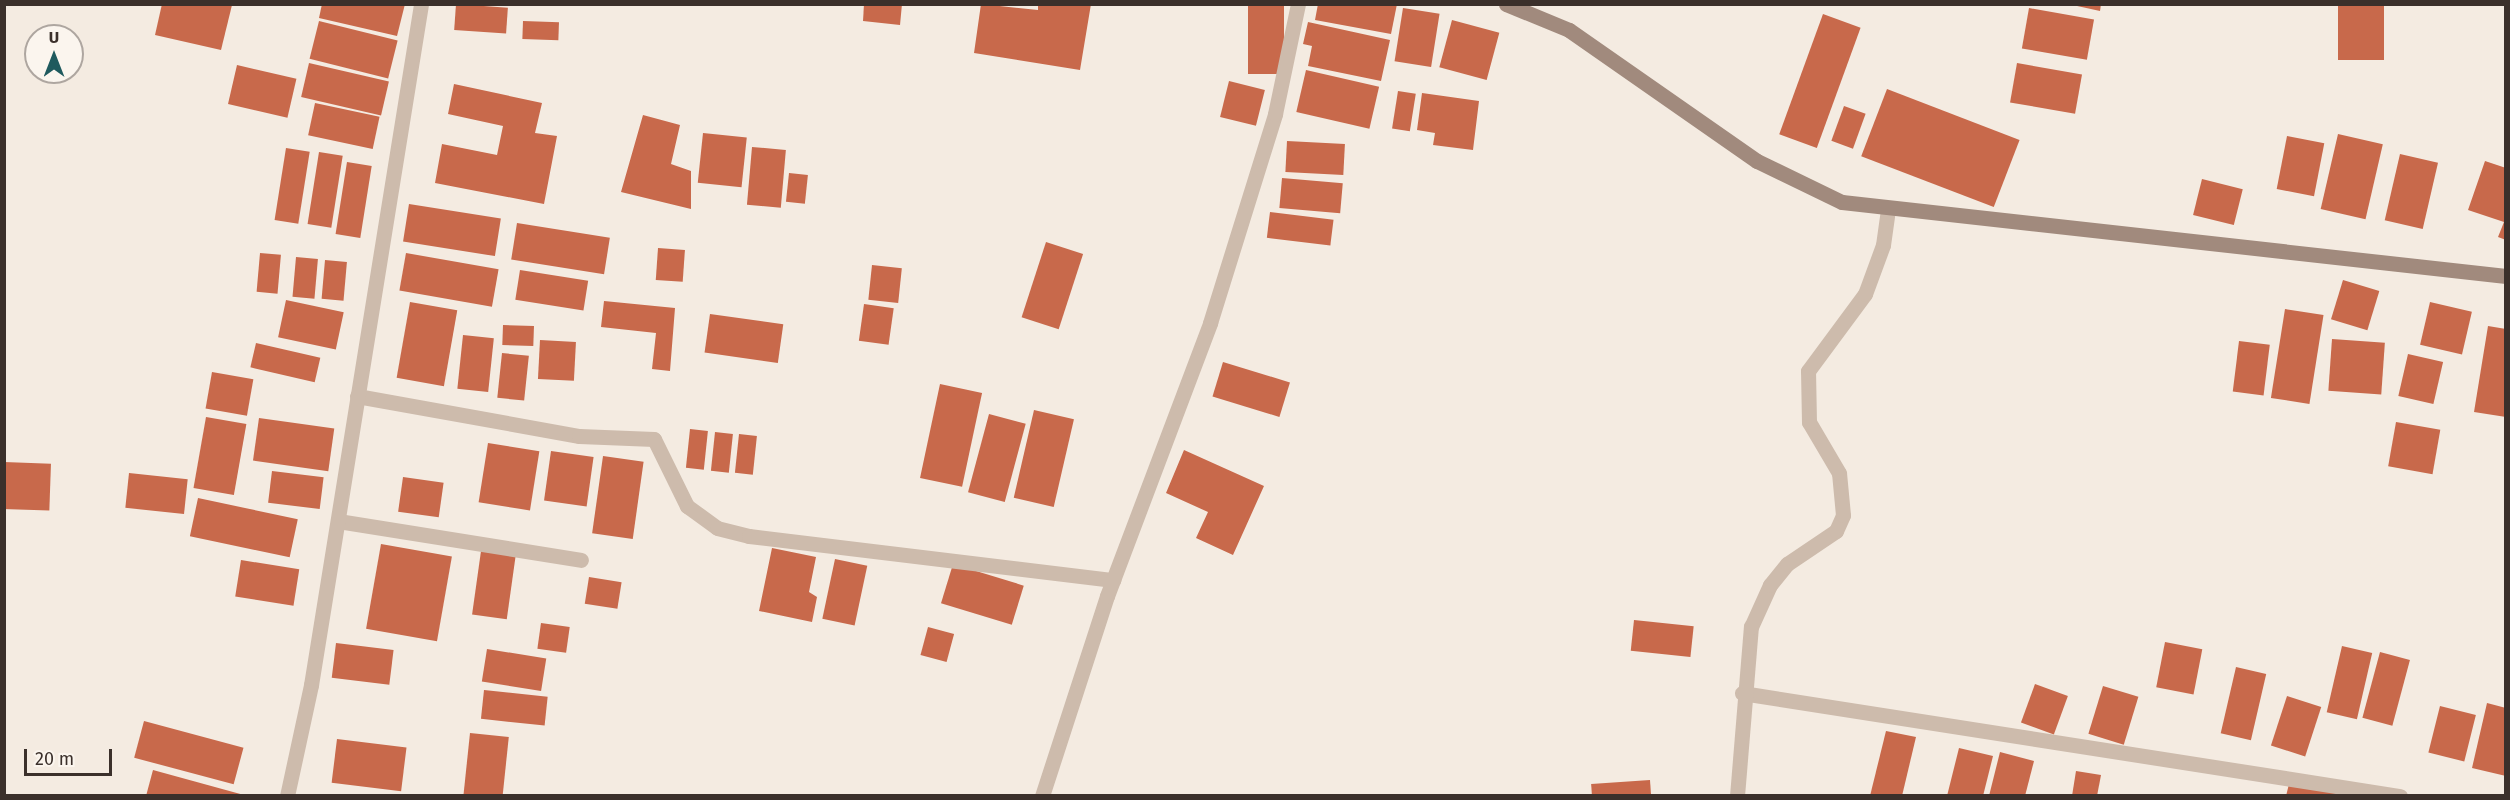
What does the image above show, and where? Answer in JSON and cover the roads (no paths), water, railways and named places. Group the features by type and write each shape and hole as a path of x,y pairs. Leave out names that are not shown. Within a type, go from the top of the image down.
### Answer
{"street":[{"path":"287,795 338,521 421,4"},
{"path":"1042,795 1113,580 1210,323 1275,114 1298,4"},
{"path":"1506,4 1569,30 1786,179 1842,202 1888,211 2505,276"},
{"path":"1737,795 1742,693 1751,627 1770,585 1787,564 1836,531 1843,515 1839,473 1809,422 1808,371 1865,294 1888,211"},
{"path":"357,396 579,436 654,439 687,506 717,528 749,536 1113,580"},
{"path":"338,521 581,560"},
{"path":"1742,693 2400,795"}]}
